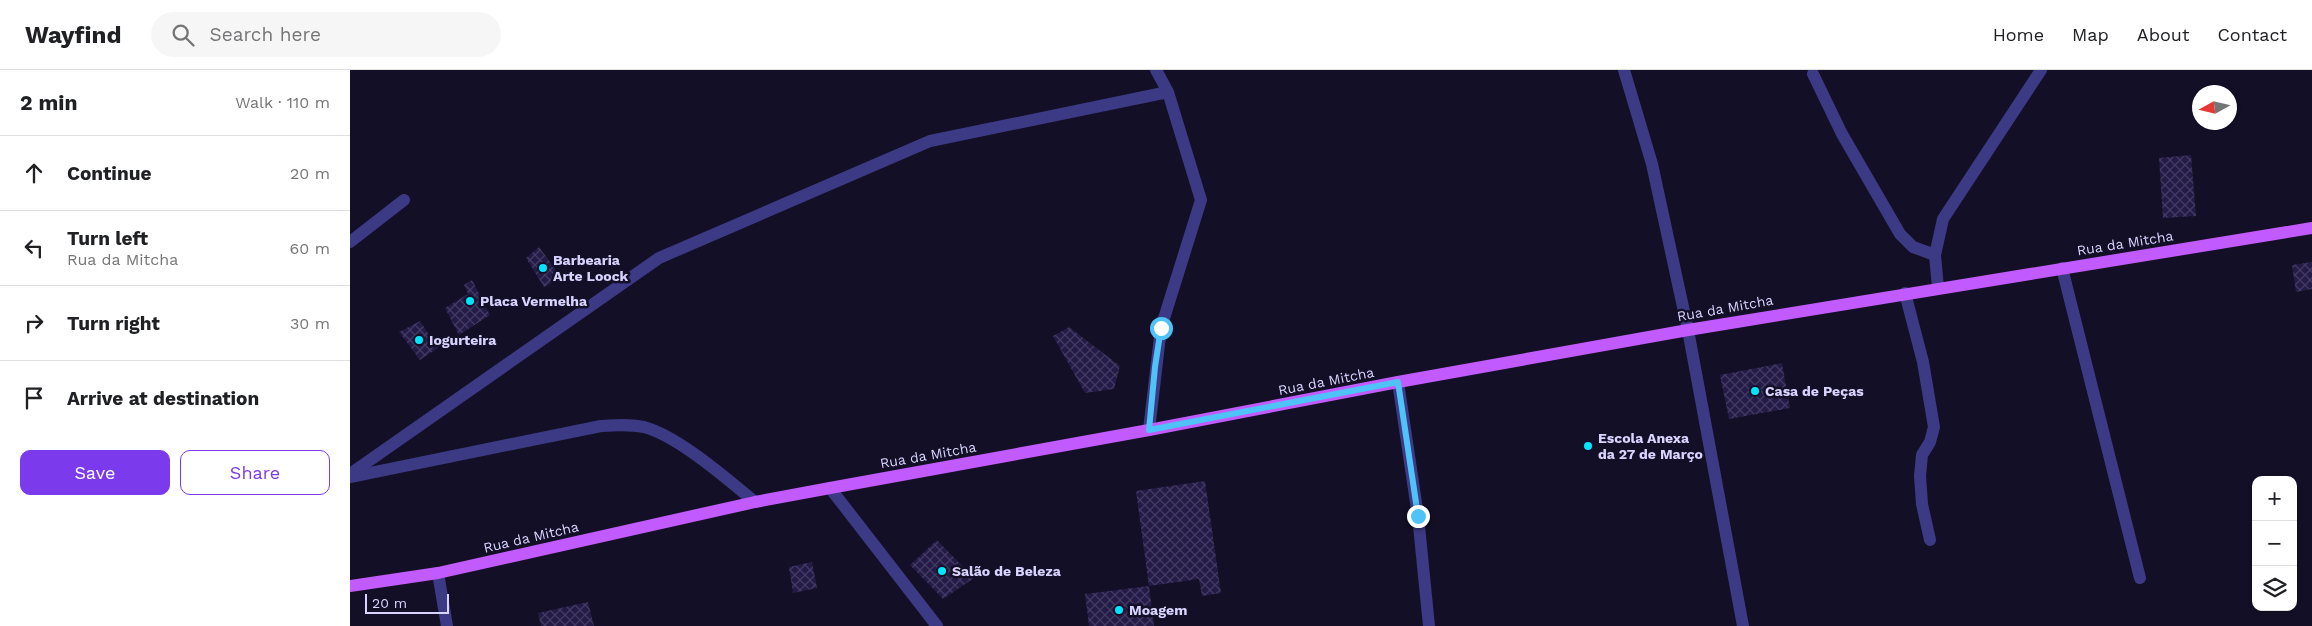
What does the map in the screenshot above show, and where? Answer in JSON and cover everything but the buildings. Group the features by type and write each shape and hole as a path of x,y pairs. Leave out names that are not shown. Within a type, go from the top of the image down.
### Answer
{"main road":[{"name":"Rua da Mitcha","path":"350,586 438,574 755,502 1149,430 1398,382 1905,293 2312,228"}],"street":[{"path":"1149,430 1161,328 1201,200 1168,92 1156,70"},
{"path":"1624,70 1652,164 1688,330 1743,626"},
{"path":"1938,288 1935,255 1943,220 2041,70"},
{"path":"1813,74 1842,134 1900,234 1913,247 1935,255"},
{"path":"350,476 659,258 930,141 1168,92"},
{"path":"350,242 404,200"},
{"path":"2062,268 2140,578"},
{"path":"1905,293 1923,362 1934,427 1930,442 1922,455 1920,476 1922,504 1930,540"},
{"path":"1398,382 1418,516 1429,626"},
{"path":"350,476 601,426 629,425 660,433 729,480 755,502"},
{"path":"830,488 936,626"},
{"path":"438,574 447,626"}],"place":[{"name":"Barbearia Arte Loock","path":"543,268"},
{"name":"Placa Vermelha","path":"470,301"},
{"name":"Iogurteira","path":"419,340"},
{"name":"Casa de Peças","path":"1755,391"},
{"name":"Escola Anexa da 27 de Março","path":"1588,446"},
{"name":"Salão de Beleza","path":"942,571"},
{"name":"Moagem","path":"1119,610"}],"route":[{"path":"1161,328 1149,430 1398,382 1418,516"}]}
